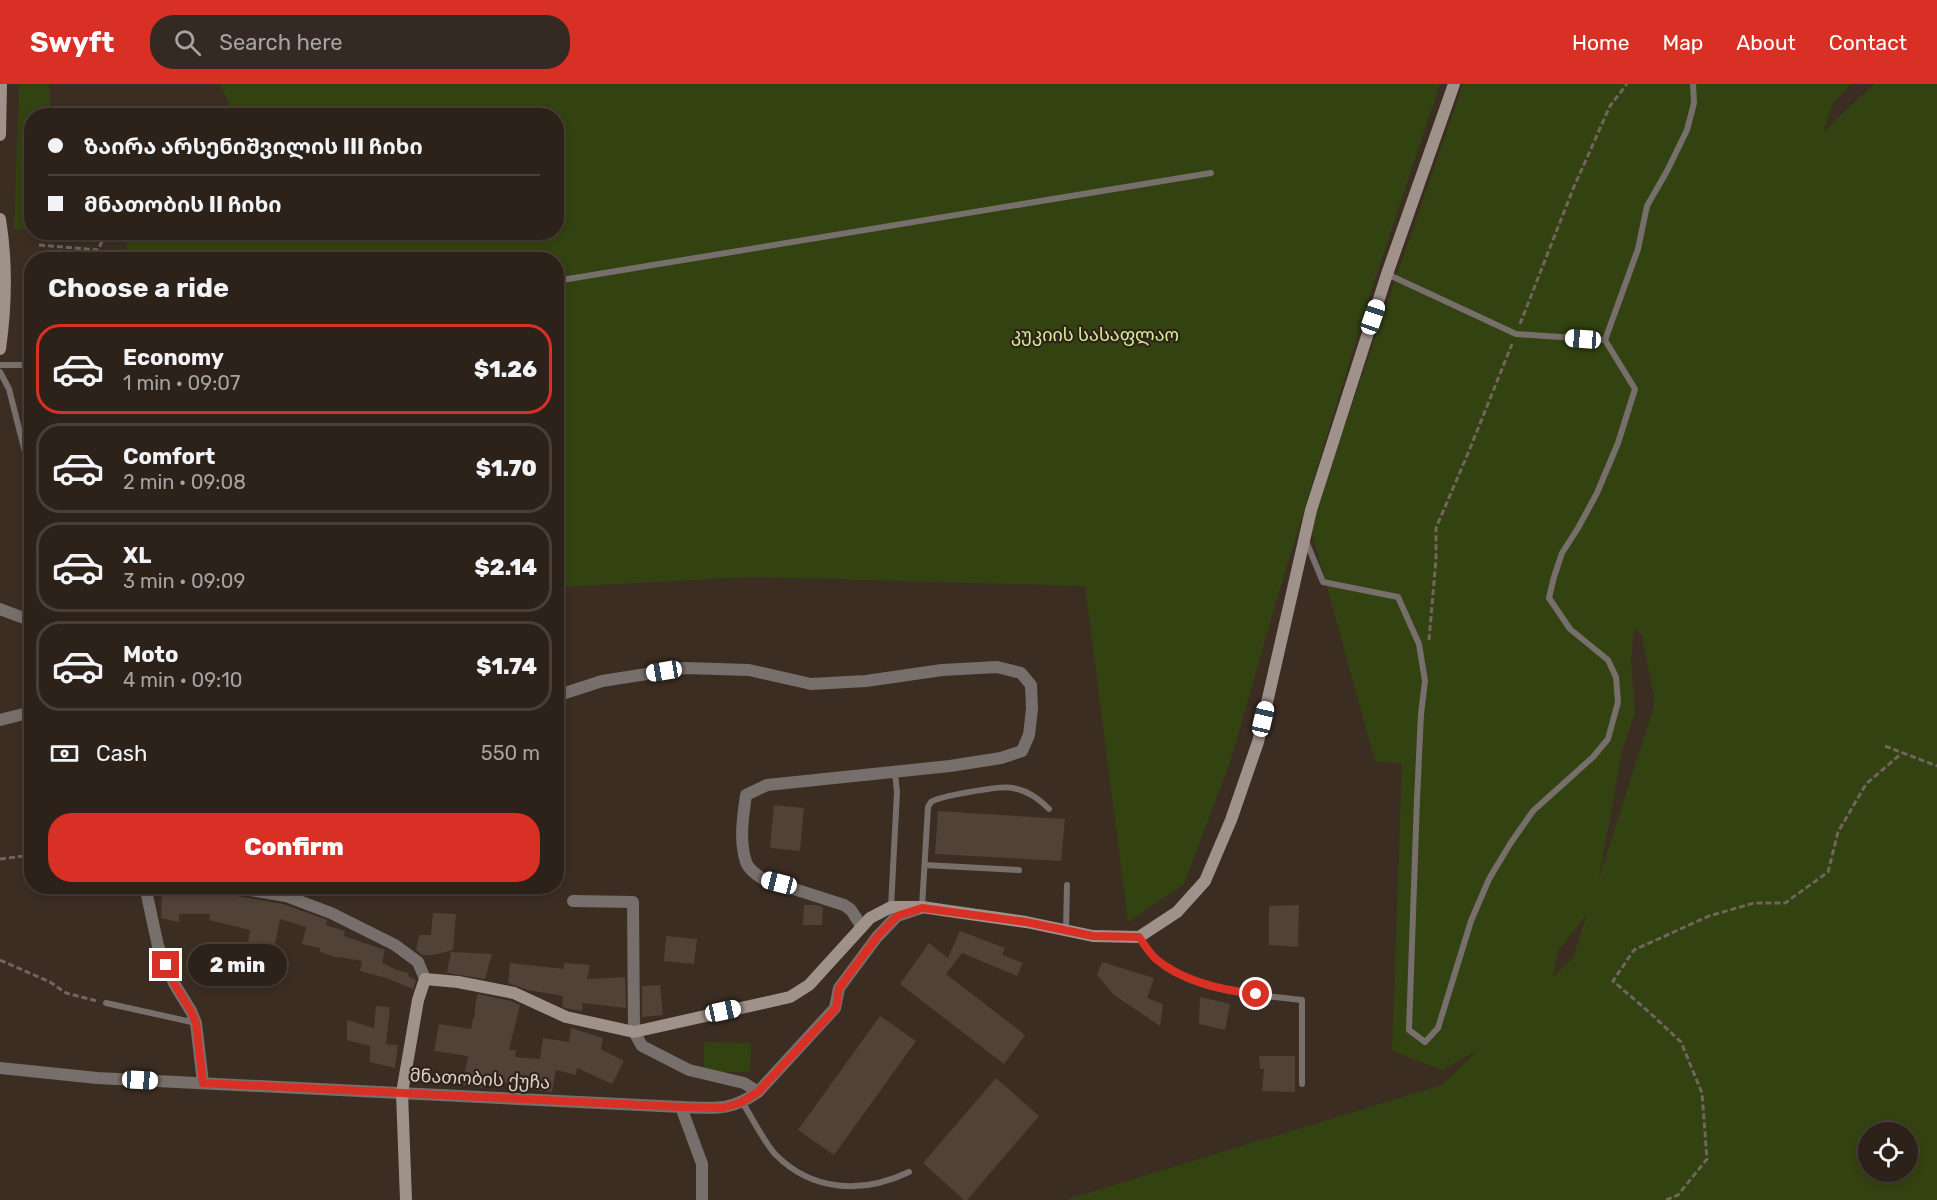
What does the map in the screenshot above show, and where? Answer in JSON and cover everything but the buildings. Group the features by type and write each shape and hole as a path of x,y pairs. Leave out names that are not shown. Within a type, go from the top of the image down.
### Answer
{"street":[{"path":"0,135 1,84"},
{"path":"424,979 458,982 514,993 566,1017 634,1032 790,997 809,985 870,918 891,907 922,908 1026,922 1093,936 1139,937 1177,912 1205,881 1231,820 1258,742 1311,510 1388,274 1454,84"},
{"path":"0,219 4,244 4,324 0,349"},
{"path":"0,609 24,618"},
{"path":"564,693 602,681 685,668 749,670 811,684 866,681 942,670 997,667 1021,673 1031,685 1032,709 1029,735 1022,751 1001,758 767,785 746,795 742,821 744,847 747,864 755,874 763,879 844,905 851,910 862,927"},
{"path":"0,720 24,714"},
{"path":"147,894 158,946 175,985 196,1023 203,1083"},
{"path":"274,894 286,896 331,913 395,945 418,962 424,979 418,1000 402,1092 406,1200"},
{"path":"573,901 633,902 634,1032 642,1046 689,1070 744,1083 758,1092"},
{"name":"მნათობის ქუჩა","path":"0,1068 97,1078 723,1108 742,1102 758,1092 836,1008 839,988 877,937 897,916 922,908"},
{"path":"681,1107 702,1164 702,1200"}],"lane":[{"path":"1605,340 1638,249 1647,206 1687,130 1694,103 1693,84"},
{"path":"564,280 1211,173"},
{"path":"1388,274 1516,334 1605,340"},
{"path":"1305,538 1323,582 1398,597 1419,644 1425,681 1421,714 1408,1030 1425,1042 1438,1028 1471,921 1489,879 1533,811 1593,757 1608,739 1618,702 1616,677 1608,660 1570,629 1550,598 1562,553 1597,493 1618,443 1635,389 1605,340"},
{"path":"0,365 24,365"},
{"path":"0,372 9,389 24,448"},
{"path":"891,907 897,792 895,772"},
{"path":"922,908 928,807 936,798 1010,787 1032,794 1048,809"},
{"path":"925,865 1019,870"},
{"path":"1066,930 1067,885"},
{"path":"1139,937 1155,958 1174,971 1197,982 1233,992 1302,1000 1302,1084"},
{"path":"106,1003 196,1023"},
{"path":"742,1102 774,1153 799,1174 842,1187 894,1179 909,1172"}],"path":[{"path":"1428,648 1436,559 1436,528 1573,189 1610,106 1627,84"},
{"path":"39,245 98,250 102,240"},
{"path":"1885,746 1937,766"},
{"path":"1666,1200 1678,1195 1707,1159 1702,1093 1681,1042 1612,981 1634,950 1709,916 1754,903 1785,903 1828,872 1838,832 1866,784 1902,753"},
{"path":"0,859 24,856"},
{"path":"0,960 50,982 66,993 106,1003"}],"green space":[{"path":"19,84 49,84 51,108 24,108 24,229 14,229"},
{"name":"კუკიის სასაფლაო","path":"220,84 1440,84 1371,292 1279,592 1230,763 1184,884 1128,922 1085,586 754,577 564,587 564,252 125,252 128,240 564,240 564,108 231,108"},
{"path":"1463,84 1851,84 1833,104 1823,132 1874,84 1937,84 1937,1200 1065,1200 1442,1085 1478,1050 1442,1070 1392,1051 1402,764 1375,761 1310,526","holes":["1634,627 1642,636 1655,703 1599,878 1622,751 1635,712 1631,660","1587,914 1573,958 1553,977 1558,951"]},
{"path":"704,1042 751,1043 750,1072 704,1072"}],"route":[{"path":"166,965 196,1023 203,1083 681,1107 723,1108 742,1102 758,1092 836,1008 839,988 877,937 897,916 922,908 1026,922 1093,936 1139,937 1155,958 1174,971 1197,982 1233,992 1256,994"}]}
